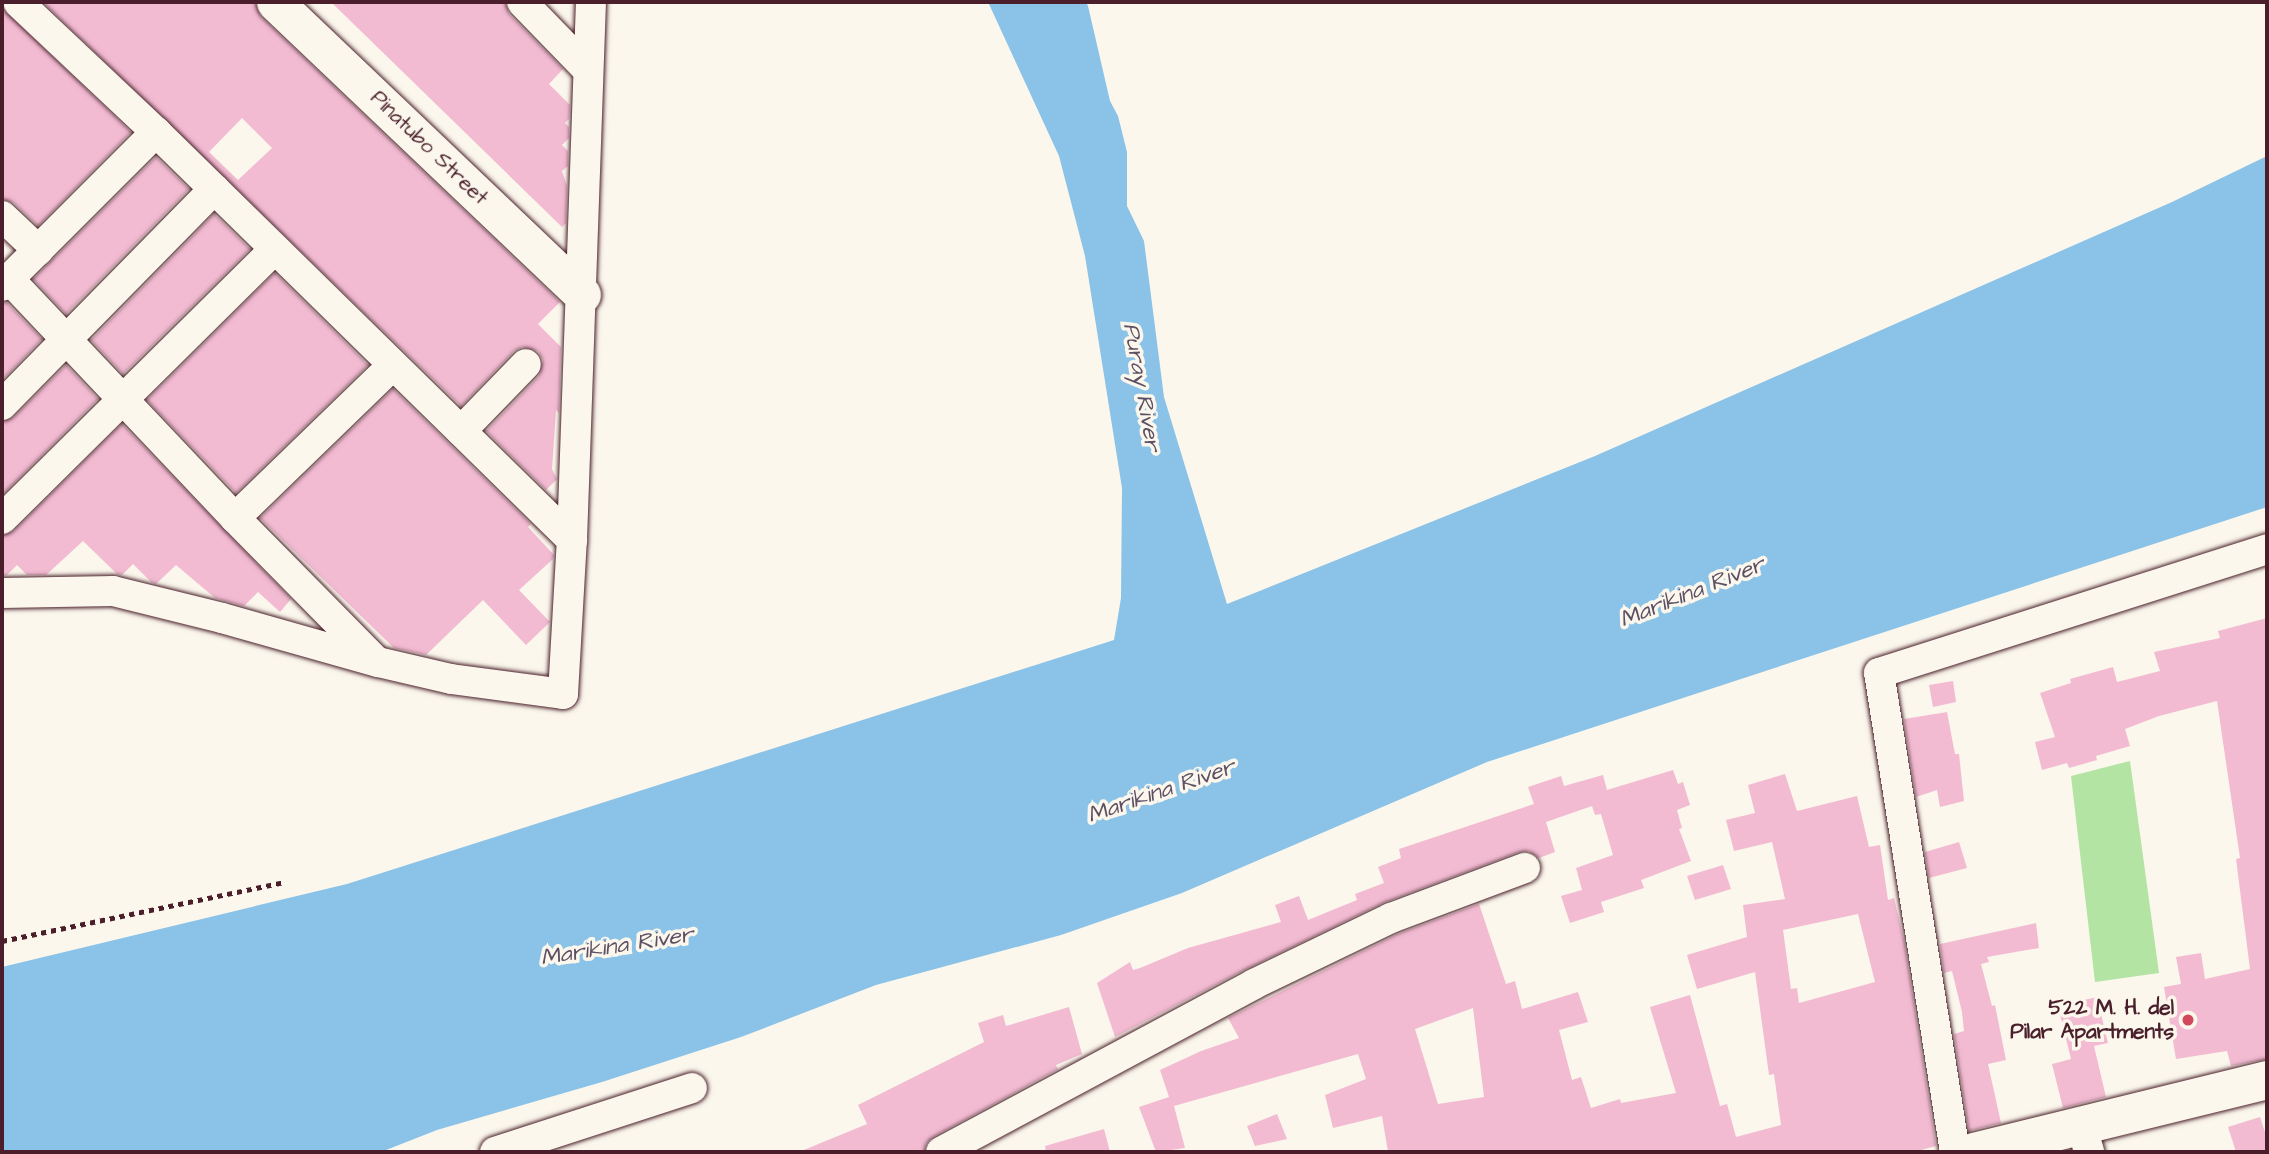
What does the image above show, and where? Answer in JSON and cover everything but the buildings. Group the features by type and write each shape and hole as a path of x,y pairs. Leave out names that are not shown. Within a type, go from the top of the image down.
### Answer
{"main road":[{"path":"1974,1152 2085,1138 2267,1080"}],"street":[{"path":"18,2 156,132 572,540"},
{"name":"Pinatubo Street","path":"275,2 582,294"},
{"path":"522,2 587,69"},
{"path":"4,590 113,591 451,679 562,694 572,540 591,2"},
{"path":"156,132 5,283 66,340 235,518 378,662"},
{"path":"2,405 214,189"},
{"path":"2,216 38,250"},
{"path":"2,519 275,249"},
{"path":"461,430 526,364"},
{"path":"235,518 393,365"},
{"path":"1955,1152 1879,673 2267,549"},
{"path":"942,1152 1254,984 1391,918 1525,868"},
{"path":"495,1152 692,1088"}],"path":[{"path":"2,941 284,882"}],"green space":[{"path":"2130,761 2159,973 2095,982 2071,776"}],"water":[{"path":"988,2 1086,2 1088,6 1110,101 1118,116 1127,152 1127,206 1144,241 1164,397 1227,604 1595,456 2172,202 2267,156 2267,507 1487,762 1182,893 1061,935 876,985 741,1037 602,1082 437,1130 381,1152 2,1152 2,967 347,884 1114,640 1121,598 1122,488 1085,256 1059,156"}],"place":[{"name":"522 M. H. del Pilar Apartments","path":"2188,1020"}],"water label":[{"name":"Puray River","path":"1142,387"},
{"name":"Marikina River","path":"1692,592"},
{"name":"Marikina River","path":"1161,791"},
{"name":"Marikina River","path":"617,946"}]}
